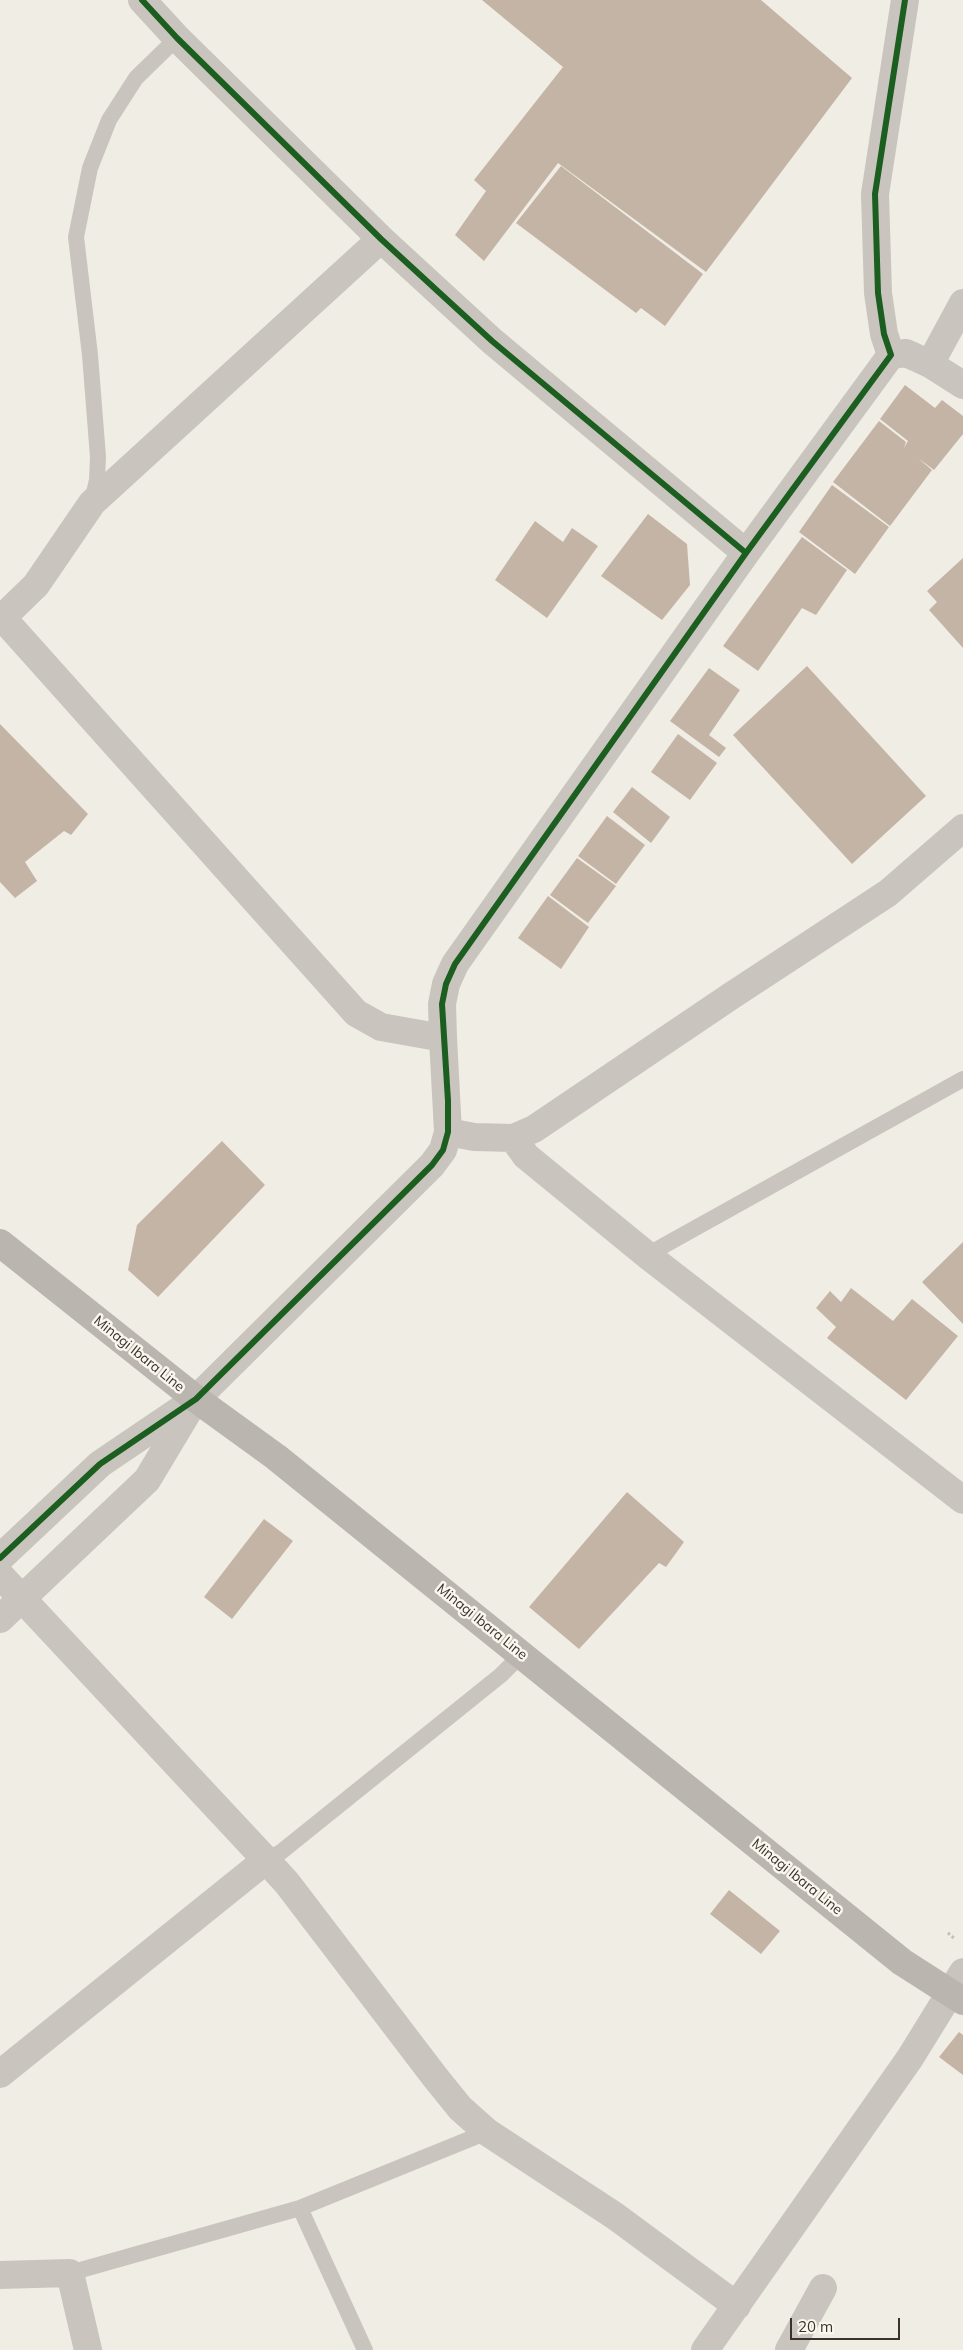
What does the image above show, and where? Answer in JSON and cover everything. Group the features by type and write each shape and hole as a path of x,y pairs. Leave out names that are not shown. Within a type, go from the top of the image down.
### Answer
{"main road":[{"name":"Minagi Ibara Line","path":"0,1243 196,1399 276,1457 902,1962 958,1989"}],"street":[{"path":"142,0 176,38 381,239 492,341 746,553"},
{"path":"891,355 884,334 878,292 875,194 905,0"},
{"path":"381,239 92,503 36,585 1,617 356,1013 381,1027 443,1038"},
{"path":"930,364 963,303"},
{"path":"0,1558 100,1464 196,1399 432,1165 444,1150 448,1132 442,1004 446,984 455,964 746,553 891,355 906,353 930,364 963,385"},
{"path":"448,1132 474,1137 512,1138 534,1129 888,893 963,828"},
{"path":"512,1138 526,1156 647,1255 963,1500"},
{"path":"0,1619 147,1480 196,1399"},
{"path":"0,1575 287,1883 460,2108 488,2132 615,2216 738,2306"},
{"path":"0,2074 266,1860"},
{"path":"705,2350 738,2306 958,1989"},
{"path":"0,2275 70,2273 88,2350"},
{"path":"789,2350 823,2288"}],"lane":[{"path":"92,503 97,480 98,457 90,355 76,237 90,168 109,120 136,78 176,38"},
{"path":"647,1255 963,1079"},
{"path":"266,1860 281,1852 501,1675 522,1654"},
{"path":"70,2273 300,2208 488,2132"},
{"path":"300,2208 365,2350"}],"path":[{"path":"948,1933 956,1940"}],"building":[{"path":"482,0 761,0 852,78 706,272 558,163 484,261 455,235 486,191 474,180 563,67"},
{"path":"561,166 703,274 665,326 641,308 636,313 516,223"},
{"path":"905,385 935,408 942,400 963,416 963,434 934,470 918,458 932,470 890,526 833,482 879,421 906,442 904,448 908,441 880,419"},
{"path":"832,485 889,527 855,574 799,532"},
{"path":"648,514 687,544 690,585 662,620 601,576"},
{"path":"535,521 563,542 572,528 598,546 547,618 495,580"},
{"path":"802,537 847,570 816,615 802,608 758,671 723,646"},
{"path":"963,558 963,648 929,610 937,602 927,591"},
{"path":"807,666 926,796 852,864 733,735"},
{"path":"709,668 740,690 709,735 726,748 719,757 670,721"},
{"path":"0,724 88,814 71,835 64,831 25,862 37,881 15,898 0,882"},
{"path":"678,734 717,763 690,800 651,772"},
{"path":"632,787 670,817 651,843 613,812"},
{"path":"607,816 645,845 616,884 578,856"},
{"path":"577,858 616,886 588,923 550,895"},
{"path":"548,896 589,927 561,969 518,938"},
{"path":"222,1141 265,1185 158,1297 128,1270 137,1225"},
{"path":"963,1242 963,1324 922,1282"},
{"path":"851,1288 893,1321 912,1299 958,1336 906,1400 827,1338 836,1327 816,1308 830,1291 841,1302"},
{"path":"627,1492 684,1542 666,1567 659,1563 579,1649 529,1607"},
{"path":"264,1519 293,1541 232,1619 204,1597"},
{"path":"729,1890 780,1931 761,1954 710,1914"},
{"path":"959,2032 963,2035 963,2075 939,2057"}],"cycle path":[{"path":"142,0 177,38 381,239 492,341 746,553"},
{"path":"0,1558 100,1464 196,1399 432,1165 443,1150 448,1132 448,1101 442,1004 446,984 455,964 746,553 891,355 884,334 878,293 875,194 905,0"}]}
